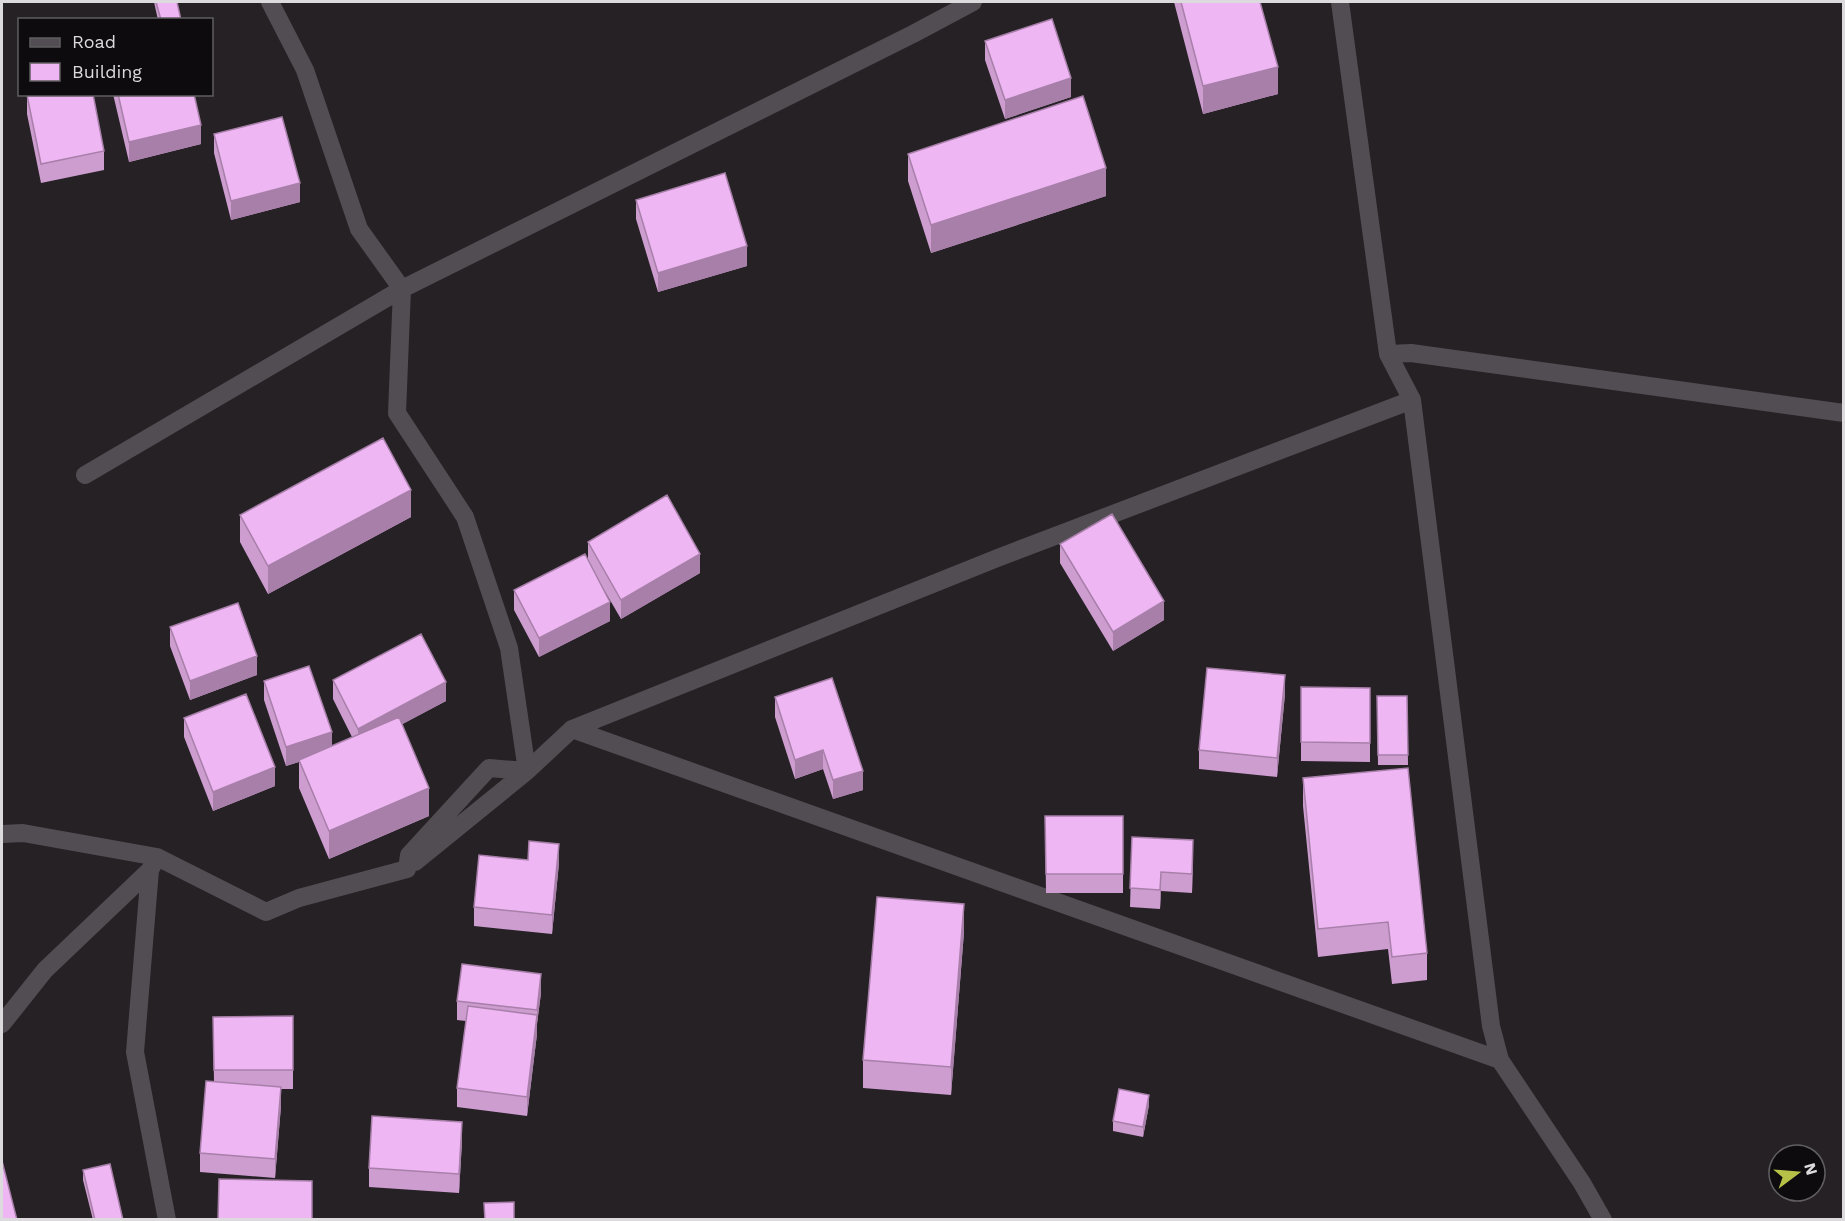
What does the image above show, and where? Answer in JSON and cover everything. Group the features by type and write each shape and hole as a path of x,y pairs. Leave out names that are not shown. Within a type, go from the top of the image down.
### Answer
{"street":[{"path":"270,2 305,70 359,229 402,289 398,412 465,517 509,648 527,771"},
{"path":"85,475 402,289 973,2"},
{"path":"1340,2 1388,354 1412,400 1491,1026 1500,1060 1582,1183 1603,1220"},
{"path":"1388,354 1411,352 1844,413"},
{"path":"2,834 23,833 153,863 266,912 299,898 407,869 527,771 572,729 995,559 1412,400"},
{"path":"572,729 1500,1060"},
{"path":"407,869 409,855 489,768 527,771"},
{"path":"2,1024 45,970 153,863"},
{"path":"153,863 135,1052 167,1220"}],"building":[{"path":"156,2 177,2 181,18 160,18"},
{"path":"1181,2 1260,2 1278,67 1203,86"},
{"path":"1052,19 1071,78 1005,100 985,41"},
{"path":"27,96 93,96 104,151 41,164"},
{"path":"118,96 194,96 201,125 129,142"},
{"path":"1083,96 1106,168 931,225 908,154"},
{"path":"282,117 300,183 231,201 214,134"},
{"path":"725,173 747,246 658,273 636,200"},
{"path":"383,438 411,490 268,566 240,515"},
{"path":"667,495 700,554 621,600 588,542"},
{"path":"1112,514 1164,601 1113,632 1060,544"},
{"path":"585,554 610,602 539,638 514,590"},
{"path":"238,603 257,656 190,681 170,627"},
{"path":"421,634 446,682 358,729 333,680"},
{"path":"309,666 332,732 286,747 264,681"},
{"path":"1207,668 1285,675 1277,758 1199,750"},
{"path":"832,678 863,771 833,780 823,750 795,760 775,697"},
{"path":"1301,687 1370,688 1370,743 1301,742"},
{"path":"246,694 275,767 213,792 184,718"},
{"path":"1377,696 1407,696 1408,755 1378,755"},
{"path":"399,717 429,788 329,831 299,760"},
{"path":"1408,768 1427,953 1392,957 1388,922 1318,929 1303,778"},
{"path":"1045,816 1123,816 1123,874 1046,874"},
{"path":"1132,837 1193,840 1192,874 1161,872 1160,890 1130,888"},
{"path":"529,841 559,844 552,915 474,907 479,855 528,860"},
{"path":"877,897 964,904 951,1067 863,1060"},
{"path":"462,964 541,974 537,1010 457,1001"},
{"path":"468,1006 537,1015 527,1097 457,1088"},
{"path":"293,1016 293,1070 214,1070 213,1017"},
{"path":"206,1081 281,1087 275,1159 200,1153"},
{"path":"1119,1089 1149,1095 1143,1127 1113,1121"},
{"path":"372,1116 462,1122 459,1174 369,1168"},
{"path":"2,1161 17,1220 2,1220"},
{"path":"110,1164 123,1220 95,1220 83,1170"},
{"path":"219,1179 312,1181 312,1220 218,1220"},
{"path":"514,1202 514,1220 485,1220 484,1203"}]}
